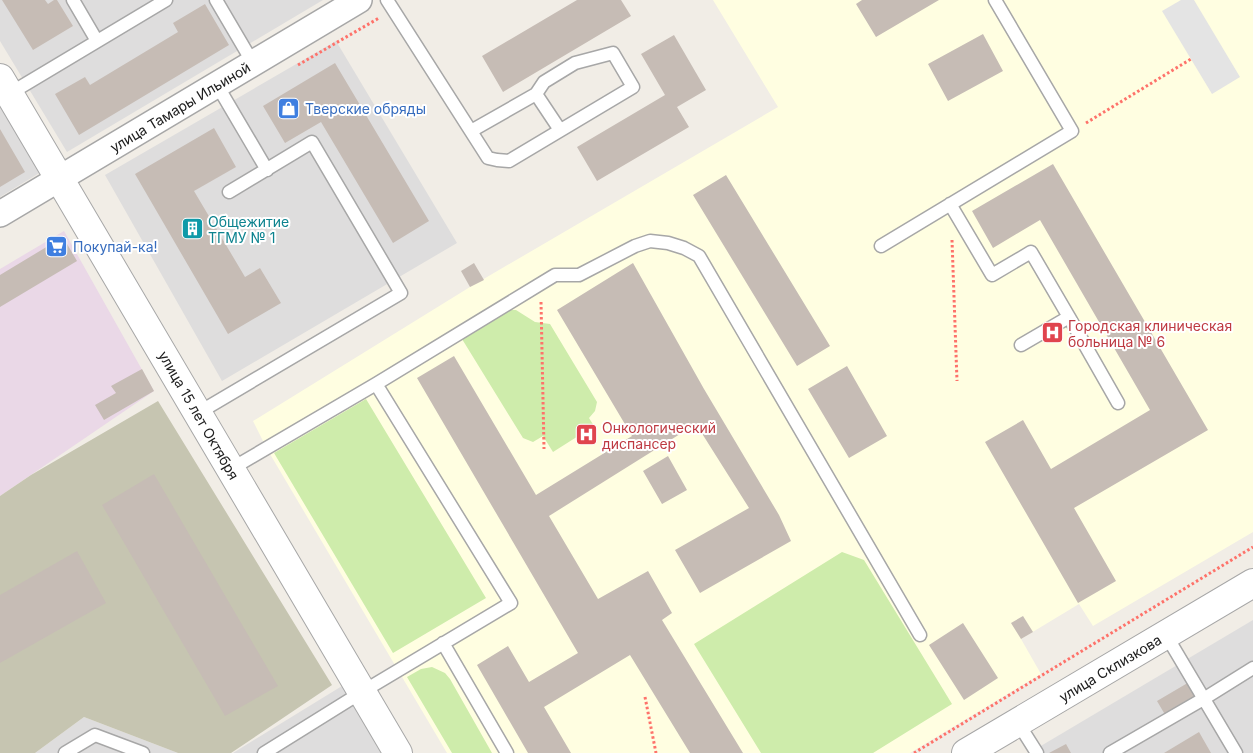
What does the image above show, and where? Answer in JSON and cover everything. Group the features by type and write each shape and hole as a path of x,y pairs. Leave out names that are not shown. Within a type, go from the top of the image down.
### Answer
{"street":[{"name":"улица Тамары Ильиной","path":"0,214 359,0"},
{"name":"улица 15 лет Октября","path":"5,86 398,753"},
{"name":"улица Склизкова","path":"966,753 1253,583"}],"lane":[{"path":"73,0 97,41"},
{"path":"5,86 97,41 166,0"},
{"path":"216,0 253,64"},
{"path":"387,0 488,158 509,161 633,87 613,53 575,63 544,82 536,94 471,131"},
{"path":"881,246 1072,131 995,0"},
{"path":"216,85 267,170"},
{"path":"536,94 560,130"},
{"path":"198,413 401,293 312,142 229,192"},
{"path":"950,204 992,275 1031,252 1118,404"},
{"path":"231,469 376,384 555,275 579,275 635,246 650,241 668,243 684,248 699,256 920,635"},
{"path":"1021,345 1069,317"},
{"path":"264,753 511,603 376,384"},
{"path":"1166,635 1236,753"},
{"path":"443,643 508,753"},
{"path":"1110,753 1253,668"},
{"path":"1018,722 1037,753"},
{"path":"65,753 95,735 143,753"}],"path":[{"path":"1072,131 1191,59"},
{"path":"950,204 957,381"},
{"path":"541,284 544,449"},
{"path":"914,753 1253,547"},
{"path":"645,697 656,753"}],"shaded area":[{"path":"0,0 323,0 67,152 0,41"},
{"path":"713,0 1253,0 1253,532 1093,626 1079,604 1021,639 1041,674 910,753 447,753 267,449 253,421 470,287 778,107"},
{"path":"1181,0 1194,0 1240,77 1212,94 1162,11"},
{"path":"336,41 457,243 222,381 105,175"},
{"path":"0,102 41,172 0,197"},
{"path":"64,231 154,391 0,496 0,269"},
{"path":"158,401 332,685 231,753 178,753 84,717 35,753 0,753 0,496 31,475"},
{"path":"1253,620 1253,753 1029,753"},
{"path":"342,686 381,753 233,753"},
{"path":"84,717 178,753 35,753"}],"green space":[{"path":"516,310 535,322 550,324 597,402 595,411 589,418 594,426 553,452 543,436 533,442 523,438 462,339 504,311"},
{"path":"366,399 486,598 393,653 274,453"},
{"path":"842,552 864,560 952,704 873,753 761,753 694,644"},
{"path":"432,667 445,673 450,679 492,753 452,753 407,677 421,669"}],"building":[{"path":"2,0 45,0 48,4 57,0 73,26 33,50"},
{"path":"577,0 621,0 631,16 503,92 482,56"},
{"path":"862,0 939,0 876,37 856,4"},
{"path":"205,4 229,45 79,135 55,94 85,77 90,85 178,32 173,23"},
{"path":"983,34 1003,71 948,101 928,64"},
{"path":"674,35 706,90 677,107 689,127 597,181 577,147 665,95 641,54"},
{"path":"335,63 429,221 393,243 321,122 285,143 263,106"},
{"name":"Общежитие ТГМУ № 1","path":"214,128 236,167 194,191 245,277 260,268 281,303 228,334 135,174"},
{"path":"0,129 25,172 0,187"},
{"path":"1053,164 1208,430 1074,508 1116,581 1078,603 985,442 1023,420 1051,469 1150,410 1040,220 993,248 972,211"},
{"path":"726,175 830,346 797,366 693,195"},
{"path":"63,237 77,261 0,307 0,275"},
{"path":"474,263 484,280 470,287 461,271"},
{"path":"633,263 704,389 779,515 791,541 700,593 675,550 749,508 696,424 549,516 598,599 648,571 672,613 662,620 743,753 690,753 630,655 544,707 571,753 528,753 477,665 508,646 529,682 578,653 417,378 454,356 536,495 632,436 557,310"},
{"path":"847,366 887,436 849,458 808,389"},
{"path":"142,369 154,391 104,420 95,405 116,393 111,386"},
{"path":"668,456 687,490 662,504 643,471"},
{"path":"154,474 278,686 225,716 102,505"},
{"path":"77,551 106,603 0,663 0,595"},
{"path":"1023,616 1033,632 1021,639 1011,623"},
{"path":"963,623 998,678 964,700 929,645"},
{"path":"1191,681 1201,698 1167,718 1157,701"},
{"path":"1199,732 1211,753 1164,753"},
{"path":"1066,744 1071,753 1049,753"}],"place":[{"name":"Тверские обряды","path":"289,108"},
{"name":"Общежитие ТГМУ № 1","path":"192,229"},
{"name":"Покупай-ка!","path":"57,246"},
{"name":"Городская клиническая больница № 6","path":"1052,333"},
{"name":"Онкологический диспансер","path":"586,435"}]}
